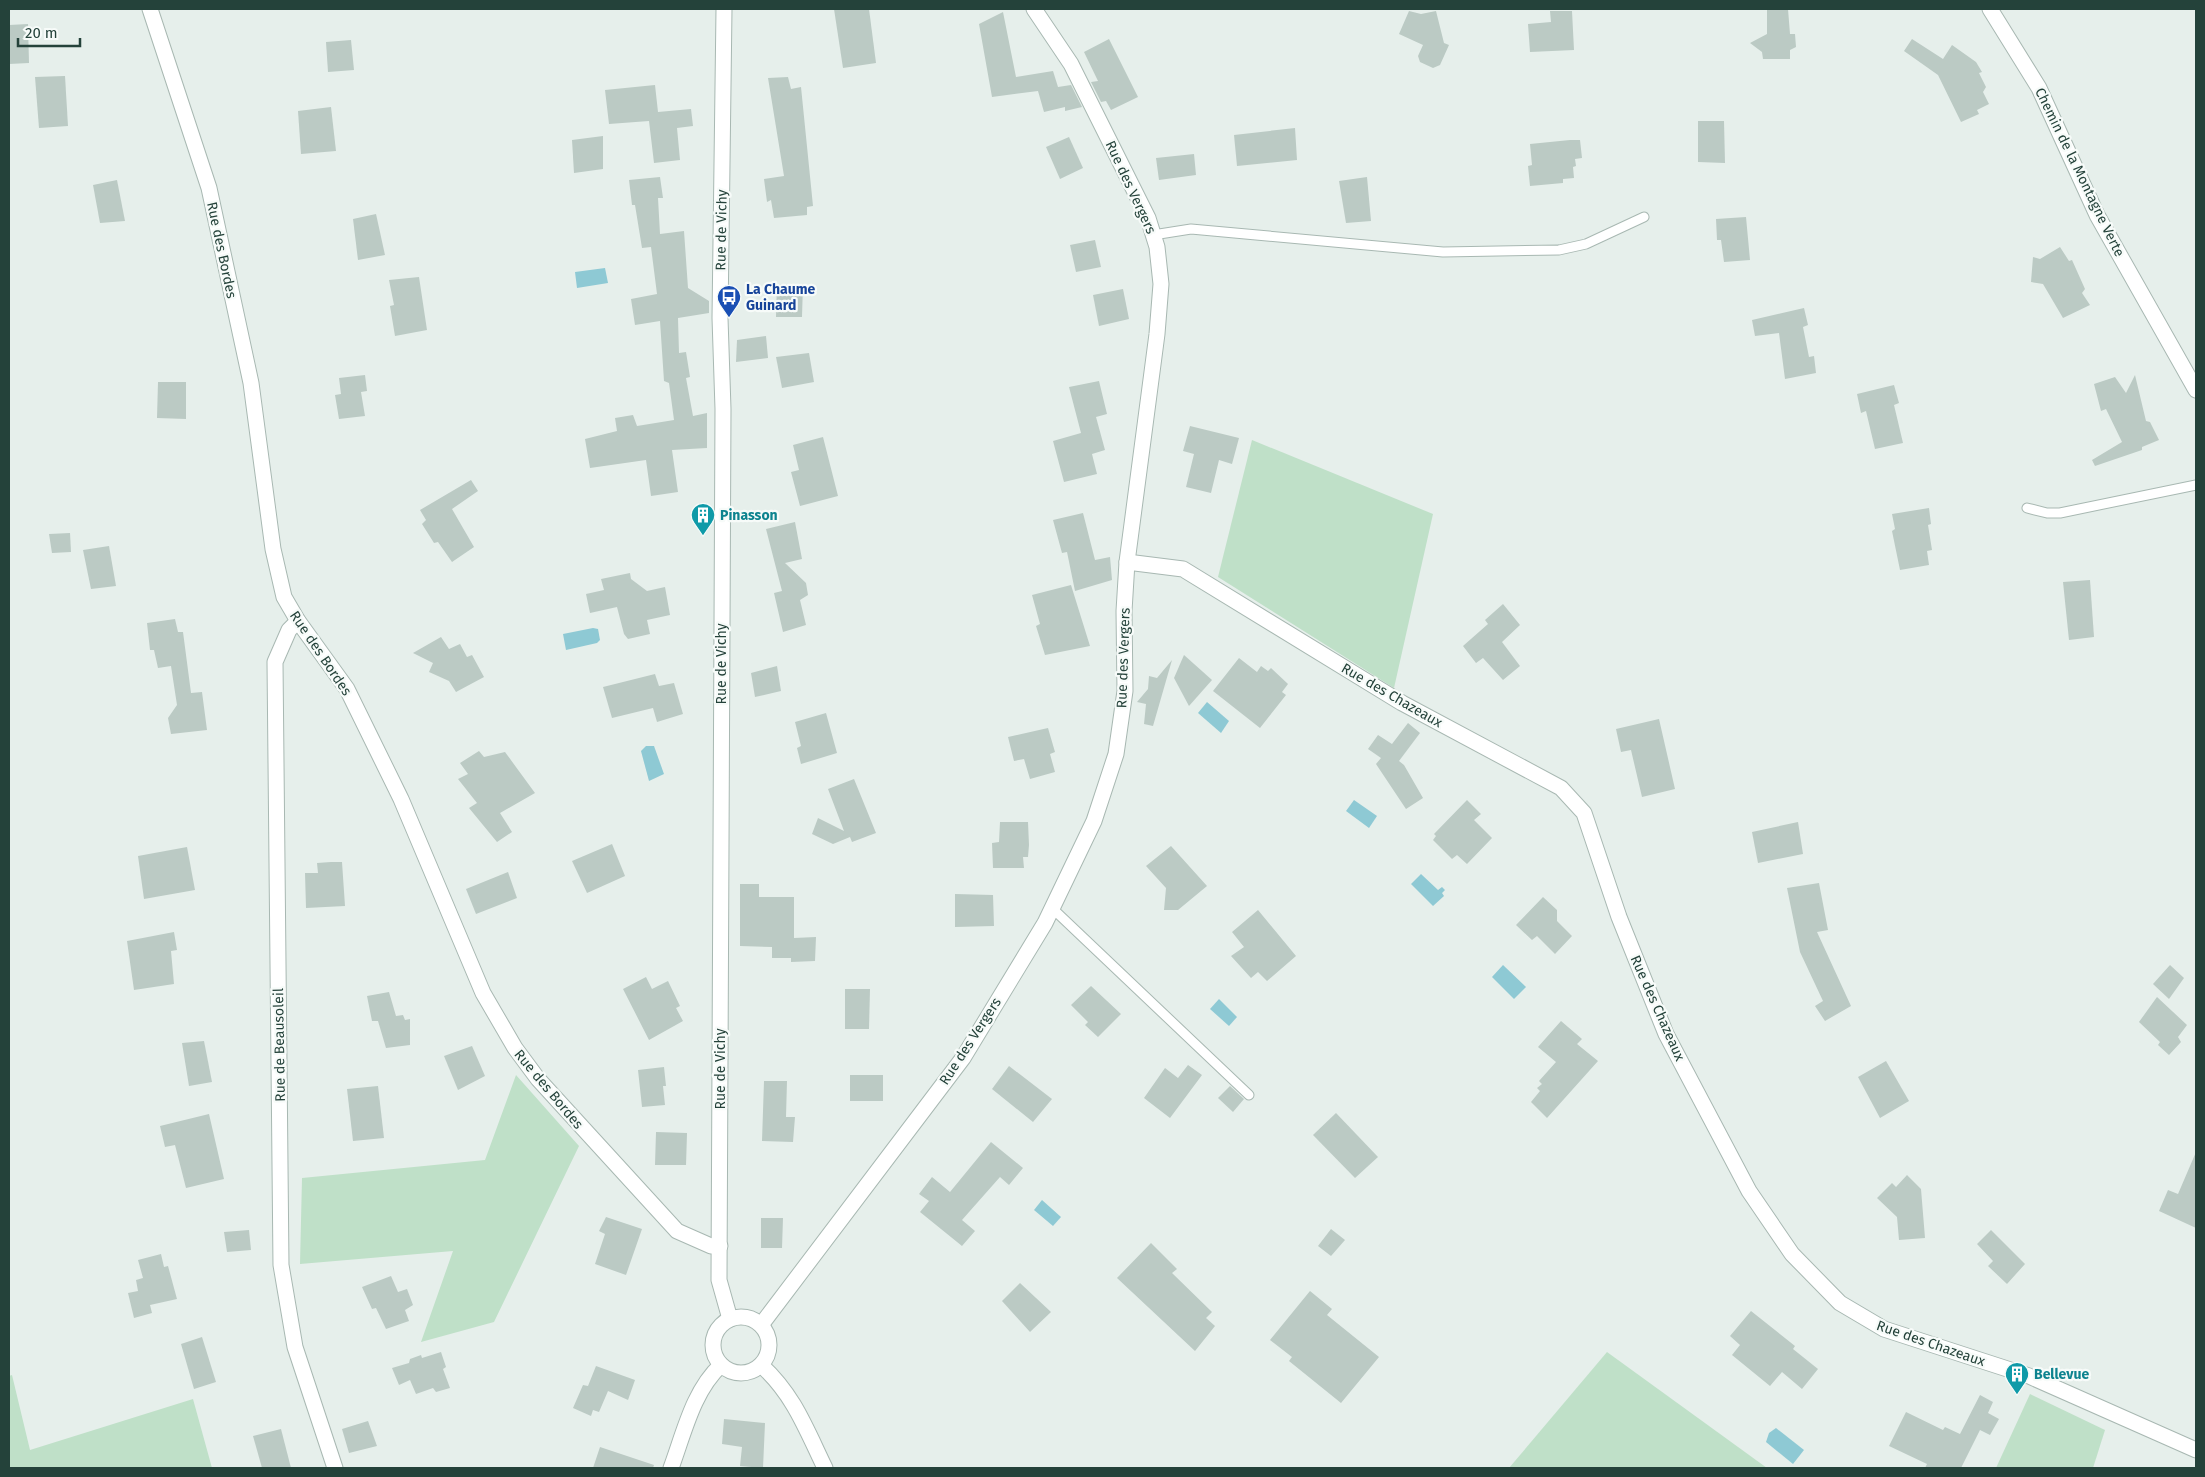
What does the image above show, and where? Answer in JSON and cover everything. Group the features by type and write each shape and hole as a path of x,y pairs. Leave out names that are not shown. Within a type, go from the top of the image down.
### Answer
{"street":[{"name":"Rue des Bordes","path":"150,9 209,188 251,383 273,549 284,597 298,621 347,689 402,799 483,993 515,1048 545,1087 677,1232 710,1246 720,1246"},
{"name":"Rue de Vichy","path":"724,9 720,318 723,409 719,1280 730,1319"},
{"name":"Rue des Vergers","path":"760,1325 963,1058 1052,908 1094,821 1116,754 1125,691 1124,611 1127,562 1160,301 1161,284 1157,247 1148,218 1071,64 1034,9"},
{"name":"Chemin de la Montagne Verte","path":"1990,9 2039,88 2097,214 2196,390"},
{"name":"Rue des Chazeaux","path":"1127,562 1183,569 1402,703 1561,788 1584,813 1619,917 1666,1034 1749,1191 1792,1254 1840,1303 1884,1329 2029,1376 2196,1450"},
{"name":"Rue de Beausoleil","path":"298,621 289,630 275,662 281,1265 295,1347 335,1468"},
{"path":"740,1317 752,1319 760,1325 767,1334 769,1345 767,1356 761,1365 752,1371 741,1374 721,1366 715,1356 713,1340 720,1325 730,1319 740,1317"},
{"path":"761,1365 779,1381 796,1407 825,1468"},
{"path":"671,1468 699,1393 710,1375 721,1366"}],"lane":[{"path":"1153,235 1191,229 1443,252 1559,250 1586,244 1644,217"},
{"path":"2027,508 2047,513 2060,513 2196,485"},
{"path":"1052,908 1250,1095"}],"green space":[{"path":"1252,440 1433,514 1394,688 1218,577"},
{"path":"516,1075 579,1146 494,1322 421,1342 453,1251 300,1264 302,1178 485,1160"},
{"path":"1607,1352 1767,1468 1509,1468"},
{"path":"12,1375 30,1450 193,1399 212,1468 9,1468 9,1376"},
{"path":"2030,1394 2105,1430 2093,1468 1996,1468"}],"water":[{"path":"605,268 608,283 577,288 575,272"},
{"path":"593,628 598,629 600,640 597,643 566,650 563,634"},
{"path":"1207,702 1229,721 1221,733 1198,713"},
{"path":"646,746 654,746 664,774 649,781 641,751"},
{"path":"1354,800 1377,816 1369,828 1346,811"},
{"path":"1421,874 1438,890 1442,887 1445,890 1442,893 1444,896 1433,906 1411,884"},
{"path":"1503,965 1526,987 1514,999 1492,977"},
{"path":"1219,999 1237,1017 1229,1026 1210,1009"},
{"path":"1042,1200 1061,1217 1053,1226 1034,1210"},
{"path":"1776,1428 1804,1450 1793,1464 1766,1442 1769,1433"}],"building":[{"path":"834,9 869,9 876,63 843,68"},
{"path":"1767,9 1788,9 1790,34 1795,34 1796,47 1790,50 1790,59 1763,59 1762,52 1750,43 1767,34"},
{"path":"1409,11 1421,14 1436,11 1444,43 1449,45 1440,65 1433,68 1420,62 1418,56 1423,45 1399,34"},
{"path":"1550,11 1572,11 1574,50 1530,52 1528,24 1551,22"},
{"path":"1003,12 1016,77 1053,71 1058,87 1071,85 1082,107 1065,111 1065,107 1044,112 1038,91 992,97 979,24"},
{"path":"28,24 29,63 9,64 9,25"},
{"path":"1109,39 1138,97 1111,110 1106,101 1101,102 1091,82 1098,81 1084,52"},
{"path":"1912,39 1943,59 1952,45 1976,62 1982,72 1979,73 1986,87 1983,92 1989,104 1977,110 1979,114 1961,122 1938,75 1904,51"},
{"path":"351,40 354,70 328,72 326,42"},
{"path":"65,76 68,126 39,128 35,77"},
{"path":"788,77 791,89 801,87 813,206 807,207 807,215 774,218 771,200 767,202 764,179 784,176 768,78"},
{"path":"655,85 658,112 691,109 693,126 677,128 680,160 654,163 649,121 609,124 605,90"},
{"path":"331,107 336,151 301,154 298,111"},
{"path":"1698,121 1724,121 1725,163 1698,162"},
{"path":"1295,128 1297,160 1237,166 1234,135"},
{"path":"603,136 603,169 574,173 572,140"},
{"path":"1069,137 1083,168 1060,179 1046,147"},
{"path":"1580,140 1582,158 1575,159 1576,166 1573,167 1574,178 1563,179 1563,183 1530,186 1528,166 1532,165 1530,144"},
{"path":"1194,154 1196,175 1159,180 1156,158"},
{"path":"660,177 663,198 658,198 660,234 684,231 688,288 709,301 709,313 678,318 679,353 686,352 690,377 686,378 693,416 707,413 707,448 672,450 678,492 651,496 646,460 590,468 585,439 617,431 615,418 633,415 637,426 674,420 669,383 664,381 660,321 635,325 631,299 657,294 651,247 642,248 635,205 632,205 629,180"},
{"path":"1367,177 1371,221 1346,223 1339,181"},
{"path":"117,180 125,221 100,223 93,185"},
{"path":"376,214 385,255 358,260 353,219"},
{"path":"1746,217 1750,260 1724,262 1721,240 1717,240 1716,219"},
{"path":"1095,240 1101,267 1076,272 1070,245"},
{"path":"2060,247 2069,261 2072,260 2085,289 2082,293 2090,305 2063,318 2043,284 2031,282 2033,257 2040,259"},
{"path":"419,277 427,330 395,336 390,306 394,305 389,280"},
{"path":"777,284 803,284 802,317 776,317"},
{"path":"1123,289 1129,319 1099,326 1093,295"},
{"path":"1804,308 1808,325 1803,327 1809,357 1814,356 1816,373 1785,379 1779,333 1755,336 1752,320"},
{"path":"766,336 768,358 736,362 737,340"},
{"path":"809,353 814,382 782,388 776,357"},
{"path":"365,375 367,391 361,392 365,416 339,419 335,395 341,394 339,378"},
{"path":"2135,375 2146,421 2150,422 2159,440 2142,447 2142,450 2095,466 2092,460 2122,442 2106,409 2101,411 2094,384 2115,377 2126,393"},
{"path":"1099,381 1107,414 1096,417 1105,450 1092,454 1097,474 1064,482 1053,441 1081,433 1069,387"},
{"path":"158,382 186,382 186,419 157,418"},
{"path":"1894,385 1899,403 1894,405 1903,443 1875,449 1866,411 1861,413 1857,394"},
{"path":"1190,426 1239,438 1232,464 1219,460 1211,493 1186,487 1194,454 1183,451"},
{"path":"823,437 838,496 800,506 791,472 799,470 793,445"},
{"path":"471,480 478,491 452,509 474,547 452,562 438,542 434,543 422,524 426,520 420,510"},
{"path":"1929,508 1931,524 1928,525 1932,550 1927,551 1929,565 1900,570 1892,531 1895,529 1892,514"},
{"path":"1083,513 1095,560 1110,557 1112,580 1075,591 1067,552 1062,553 1053,520"},
{"path":"795,522 802,559 785,563 806,583 808,595 800,600 806,625 783,632 774,593 782,591 766,529"},
{"path":"70,533 71,552 52,553 49,534"},
{"path":"109,546 116,586 91,589 83,550"},
{"path":"630,573 631,579 647,591 665,587 670,615 647,620 650,634 628,639 624,634 617,607 590,613 586,594 604,590 601,579"},
{"path":"2090,580 2094,637 2069,640 2063,582"},
{"path":"1071,585 1090,646 1045,655 1036,626 1040,624 1032,595"},
{"path":"1503,604 1520,625 1502,642 1520,666 1503,680 1483,658 1476,663 1463,646 1488,624 1485,620"},
{"path":"175,619 178,632 183,632 191,693 202,692 207,730 171,734 168,718 177,705 171,666 158,668 154,650 150,650 147,623"},
{"path":"441,637 449,649 460,644 467,657 472,655 484,677 456,692 449,681 429,672 433,663 413,653"},
{"path":"1184,655 1212,680 1189,706 1174,678"},
{"path":"1239,658 1257,672 1261,666 1268,671 1271,668 1288,684 1282,692 1286,695 1260,728 1213,691"},
{"path":"1172,660 1153,726 1144,724 1146,704 1137,702 1148,689 1149,676 1157,678"},
{"path":"777,666 781,691 755,697 751,673"},
{"path":"655,674 659,686 674,683 683,714 657,722 653,708 612,718 603,687"},
{"path":"826,713 837,753 801,764 797,748 801,746 795,722"},
{"path":"1659,719 1675,789 1642,797 1631,750 1621,752 1616,729"},
{"path":"1408,723 1420,733 1399,761 1404,765 1423,798 1406,809 1376,764 1381,758 1368,749 1378,735 1392,744"},
{"path":"1048,728 1055,752 1050,754 1055,772 1030,779 1024,759 1014,761 1008,737"},
{"path":"479,751 484,757 505,752 535,793 500,813 512,832 497,842 469,808 477,803 458,779 468,774 460,763"},
{"path":"854,779 876,833 852,842 850,837 833,844 812,834 818,818 844,831 828,789"},
{"path":"1467,800 1481,814 1474,820 1492,838 1467,864 1457,855 1452,859 1433,840 1436,836 1434,834"},
{"path":"1000,822 1028,822 1028,857 1023,857 1024,868 993,868 992,843 999,842"},
{"path":"1798,822 1803,854 1758,863 1752,832"},
{"path":"612,844 625,876 587,893 572,861"},
{"path":"1171,846 1207,886 1178,910 1164,910 1166,888 1146,866"},
{"path":"187,847 195,890 144,899 138,856"},
{"path":"342,862 345,906 306,908 305,873 318,873 317,863"},
{"path":"508,872 517,898 476,914 466,889"},
{"path":"1819,883 1828,930 1817,932 1851,1006 1825,1021 1815,1006 1823,1001 1800,952 1787,888"},
{"path":"740,884 759,884 759,897 794,897 794,938 816,937 815,961 791,962 791,958 772,958 772,947 740,946"},
{"path":"955,894 993,895 994,926 955,927"},
{"path":"1543,897 1557,910 1557,921 1572,936 1555,954 1537,936 1532,940 1516,925"},
{"path":"1258,910 1296,956 1267,981 1258,972 1251,978 1231,956 1244,947 1232,932"},
{"path":"174,932 177,950 171,951 174,984 134,990 127,941"},
{"path":"2170,965 2184,978 2169,999 2153,984"},
{"path":"646,977 652,989 668,981 680,1006 676,1008 683,1021 649,1040 623,989"},
{"path":"1091,986 1121,1014 1098,1037 1085,1025 1088,1022 1071,1005"},
{"path":"845,989 870,989 869,1029 845,1029"},
{"path":"389,992 396,1016 403,1015 405,1020 410,1019 410,1045 386,1048 378,1021 372,1021 367,996"},
{"path":"2157,997 2187,1025 2178,1037 2181,1042 2169,1055 2158,1045 2160,1042 2139,1022"},
{"path":"1561,1021 1582,1039 1577,1044 1598,1061 1547,1118 1531,1102 1540,1091 1537,1088 1542,1084 1539,1081 1556,1062 1538,1047"},
{"path":"204,1041 212,1082 189,1086 182,1043"},
{"path":"472,1046 485,1076 458,1090 444,1056"},
{"path":"1886,1061 1909,1101 1880,1118 1858,1077"},
{"path":"1188,1065 1202,1075 1170,1118 1144,1098 1165,1068 1178,1078"},
{"path":"1009,1066 1052,1099 1033,1122 992,1089"},
{"path":"664,1067 665,1105 642,1107 638,1070"},
{"path":"850,1075 883,1075 883,1101 850,1101"},
{"path":"764,1081 787,1081 786,1117 795,1117 793,1142 762,1141"},
{"path":"378,1086 384,1138 353,1141 347,1089"},
{"path":"1230,1086 1244,1099 1233,1112 1218,1098"},
{"path":"1336,1113 1378,1157 1355,1178 1313,1135"},
{"path":"209,1114 224,1179 186,1188 175,1145 165,1147 160,1126"},
{"path":"656,1132 687,1133 686,1165 655,1165"},
{"path":"991,1142 1023,1168 1009,1185 1000,1177 962,1220 975,1231 962,1246 920,1212 929,1201 919,1194 932,1177 950,1192"},
{"path":"2196,1152 2196,1228 2159,1211 2168,1190 2178,1194"},
{"path":"1907,1175 1921,1189 1925,1238 1899,1240 1897,1217 1877,1198 1892,1183 1896,1187"},
{"path":"606,1217 642,1229 626,1275 595,1264 605,1234 599,1231"},
{"path":"761,1218 783,1218 782,1248 761,1248"},
{"path":"1331,1229 1345,1240 1331,1256 1318,1246"},
{"path":"249,1230 251,1250 227,1252 224,1232"},
{"path":"1991,1230 2025,1264 2007,1284 1988,1266 1993,1261 1977,1244"},
{"path":"1151,1243 1177,1269 1172,1273 1212,1312 1206,1318 1215,1326 1195,1351 1117,1278"},
{"path":"161,1254 164,1267 168,1266 177,1299 150,1305 152,1313 134,1318 128,1293 138,1291 136,1280 143,1278 138,1260"},
{"path":"391,1276 398,1292 407,1289 413,1305 405,1310 409,1321 386,1329 376,1308 372,1309 362,1287"},
{"path":"1020,1283 1051,1312 1030,1332 1002,1301"},
{"path":"1310,1291 1332,1309 1327,1315 1379,1357 1341,1403 1289,1361 1292,1357 1270,1340"},
{"path":"1751,1311 1795,1346 1793,1349 1818,1369 1802,1389 1782,1372 1770,1386 1732,1355 1740,1345 1730,1336"},
{"path":"202,1337 216,1382 194,1389 181,1344"},
{"path":"441,1352 446,1367 443,1369 450,1388 436,1392 433,1388 416,1394 410,1380 399,1385 392,1368 409,1363 410,1359 421,1355 422,1358"},
{"path":"596,1366 635,1380 628,1400 608,1391 599,1412 593,1410 591,1416 573,1408 583,1385 588,1386"},
{"path":"1980,1395 1993,1402 1988,1413 1999,1419 1990,1435 1980,1430 1961,1468 1925,1468 1927,1464 1889,1446 1906,1412 1943,1430 1945,1427 1960,1434"},
{"path":"724,1419 765,1423 763,1468 740,1466 742,1447 722,1444"},
{"path":"368,1421 377,1446 349,1453 342,1429"},
{"path":"281,1429 291,1468 262,1468 253,1436"},
{"path":"600,1447 654,1465 653,1468 593,1468"}],"place":[{"name":"La Chaume Guinard","path":"729,318"},
{"name":"Pinasson","path":"703,536"},
{"name":"Bellevue","path":"2017,1395"}]}
